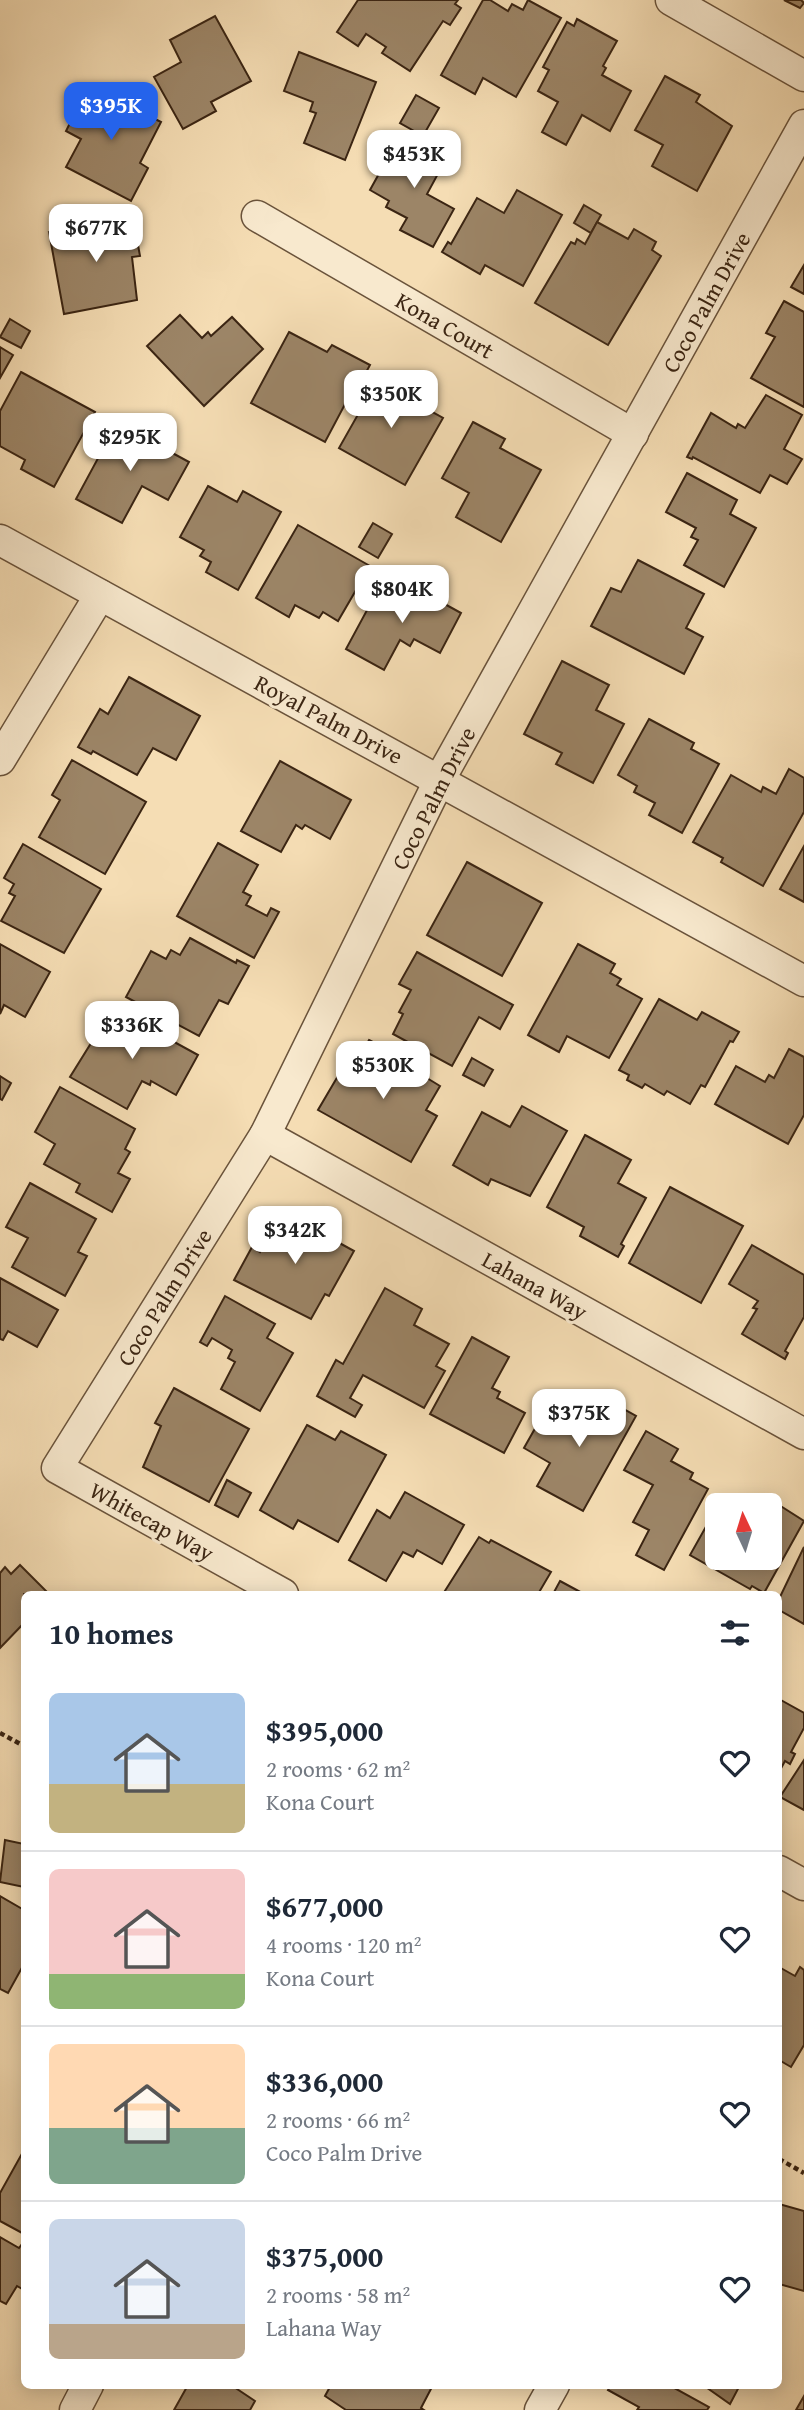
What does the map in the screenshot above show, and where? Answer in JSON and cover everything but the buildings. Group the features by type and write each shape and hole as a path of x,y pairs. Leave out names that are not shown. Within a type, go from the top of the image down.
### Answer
{"street":[{"path":"671,0 804,76"},
{"name":"Coco Palm Drive","path":"57,1468 265,1135 440,779 804,125"},
{"name":"Kona Court","path":"257,216 633,434"},
{"name":"Royal Palm Drive","path":"0,540 804,981"},
{"path":"0,760 100,595"},
{"name":"Lahana Way","path":"265,1135 804,1434"},
{"name":"Whitecap Way","path":"57,1468 278,1591"},
{"path":"782,1873 804,1885"},
{"path":"75,2410 86,2389"},
{"path":"540,2410 552,2389"}],"path":[{"path":"0,1733 21,1744"},
{"path":"782,2161 804,2173"}]}
